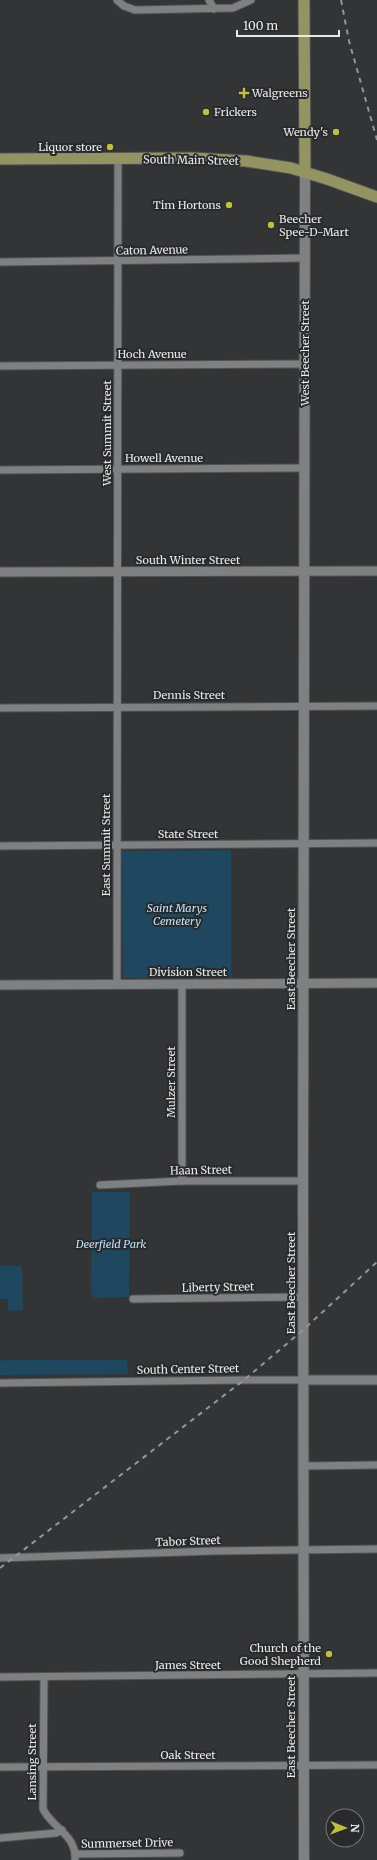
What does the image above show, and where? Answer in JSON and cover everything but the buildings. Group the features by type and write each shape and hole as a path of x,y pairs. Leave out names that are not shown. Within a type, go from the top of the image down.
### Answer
{"main road":[{"name":"West Beecher Street","path":"304,0 304,707"},
{"name":"South Main Street","path":"0,159 239,160 270,164 305,173 356,188 377,197"},
{"name":"East Beecher Street","path":"304,707 304,1860"}],"street":[{"path":"117,0 124,6 135,10 233,8 243,5 251,0"},
{"path":"209,0 214,9"},
{"name":"West Summit Street","path":"117,706 118,159"},
{"name":"Caton Avenue","path":"0,262 118,262 305,258"},
{"name":"Hoch Avenue","path":"0,366 305,364"},
{"name":"Howell Avenue","path":"0,470 305,468"},
{"name":"South Winter Street","path":"0,572 377,571"},
{"name":"Dennis Street","path":"0,708 117,706 377,706"},
{"name":"East Summit Street","path":"117,706 117,984"},
{"name":"State Street","path":"0,846 377,843"},
{"name":"Division Street","path":"0,985 377,983"},
{"name":"Mulzer Street","path":"182,984 182,1180"},
{"name":"Haan Street","path":"100,1185 182,1180 303,1181"},
{"name":"Liberty Street","path":"134,1299 303,1297"},
{"name":"South Center Street","path":"0,1383 377,1380"},
{"path":"303,1466 377,1465"},
{"name":"Tabor Street","path":"0,1558 186,1552 377,1549"},
{"name":"James Street","path":"0,1677 303,1675 377,1673"},
{"name":"Lansing Street","path":"44,1677 43,1809 51,1820 72,1842 75,1857"},
{"name":"Oak Street","path":"0,1767 377,1765"},
{"path":"0,1838 56,1834 62,1830"},
{"name":"Summerset Drive","path":"75,1857 180,1853"}],"green space":[{"name":"Saint Marys Cemetery","path":"231,850 231,978 123,978 122,851"},
{"name":"Deerfield Park","path":"92,1192 130,1192 129,1297 94,1298 94,1295 91,1295"},
{"path":"0,1266 22,1266 23,1310 8,1311 8,1299 0,1299"},
{"path":"127,1360 128,1374 0,1375 0,1361"}],"railway":[{"path":"341,0 349,41 377,140"},
{"path":"0,1568 244,1380 303,1330 377,1262"}],"place":[{"name":"Walgreens","path":"244,93"},
{"name":"Frickers","path":"206,112"},
{"name":"Wendy's","path":"336,132"},
{"name":"Liquor store","path":"110,147"},
{"name":"Tim Hortons","path":"229,205"},
{"name":"Beecher Spee-D-Mart","path":"271,225"},
{"name":"Church of the Good Shepherd","path":"329,1654"}]}
